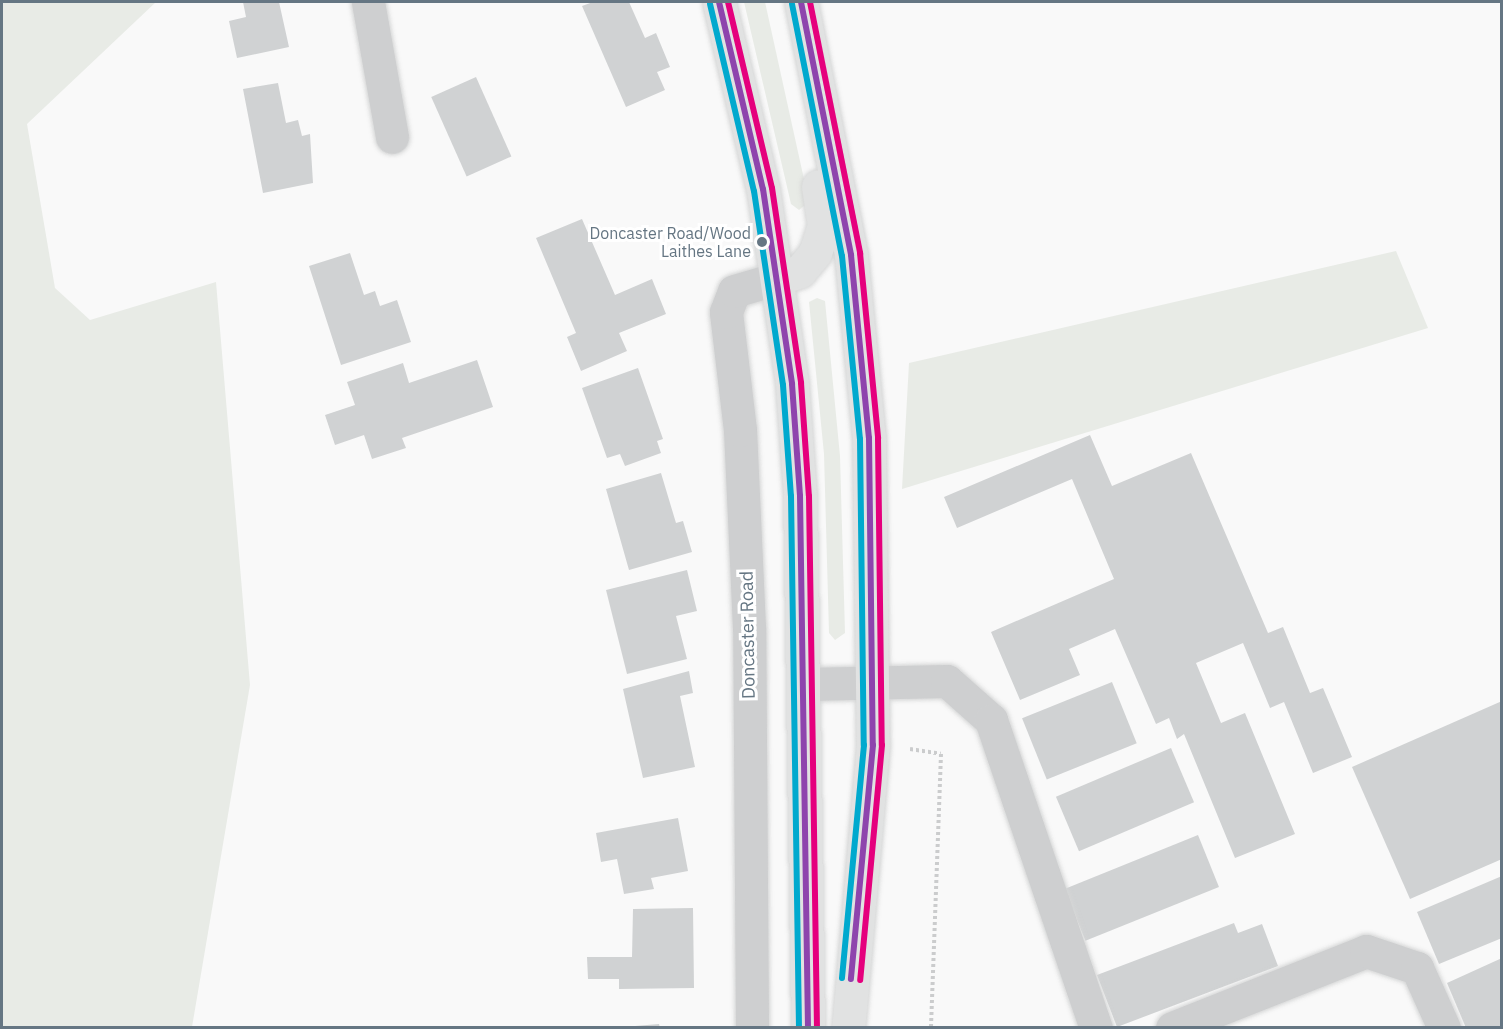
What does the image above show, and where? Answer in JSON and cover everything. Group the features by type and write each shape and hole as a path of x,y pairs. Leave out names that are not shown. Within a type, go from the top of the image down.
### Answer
{"highway":[{"path":"719,2 763,189 778,278 798,462 804,684 808,1028"},
{"path":"801,2 821,92 851,255 870,438 875,681 873,745 848,1028"},
{"path":"778,278 800,271 815,253 824,226 813,146 821,92"}],"street":[{"path":"368,2 392,137"},
{"name":"Doncaster Road","path":"752,1028 749,628 740,430 726,312 734,291 778,278"},
{"path":"804,684 947,681 991,720 1096,1028"},
{"path":"1172,1028 1366,951 1417,968 1444,1028"}],"path":[{"path":"873,745 941,754 931,1028"}],"shaded area":[{"path":"2,2 156,2 27,124 55,288 90,320 216,282 250,685 192,1027 2,1027"},
{"path":"744,2 765,2 809,202 799,210 791,204"},
{"path":"1396,251 1428,328 902,489 909,363"},
{"path":"817,298 825,301 840,456 845,633 835,640 829,633 824,454 809,302"}],"building":[{"path":"243,2 279,2 289,47 237,58 229,21 246,17"},
{"path":"593,2 629,2 645,38 656,33 670,67 657,72 665,90 626,107 582,6"},
{"path":"476,77 511,156 467,176 431,97"},
{"path":"278,83 286,123 298,120 302,136 310,134 313,183 263,193 243,89"},
{"path":"582,219 615,295 652,279 666,314 619,333 627,351 581,371 567,337 576,333 536,238"},
{"path":"350,253 364,295 375,291 380,306 397,300 411,342 341,365 309,266"},
{"path":"477,360 493,407 402,438 406,448 372,459 364,435 335,445 325,415 355,405 347,382 403,363 409,383"},
{"path":"638,368 663,439 657,441 661,453 625,466 620,454 607,458 582,388"},
{"path":"1090,435 1112,486 1191,453 1268,633 1283,627 1310,693 1323,688 1352,757 1313,773 1284,702 1270,708 1243,643 1196,663 1221,723 1245,713 1295,834 1235,858 1184,734 1177,739 1169,718 1156,724 1115,629 1069,649 1080,675 1020,700 991,632 1114,579 1072,479 957,528 944,497"},
{"path":"661,473 676,523 683,521 692,552 629,570 606,489"},
{"path":"687,570 697,611 676,616 687,659 627,674 606,590"},
{"path":"689,671 693,693 680,696 695,767 643,778 623,689"},
{"path":"1112,682 1137,743 1047,780 1022,718"},
{"path":"1502,701 1502,859 1410,899 1352,767"},
{"path":"1171,748 1194,802 1079,851 1056,797"},
{"path":"678,818 688,871 651,878 654,889 624,894 617,859 601,862 596,833"},
{"path":"1198,835 1219,887 1085,941 1064,889"},
{"path":"1502,876 1502,938 1439,964 1417,912"},
{"path":"693,908 694,988 619,989 619,979 588,979 587,957 632,957 633,909"},
{"path":"1234,923 1238,933 1262,924 1278,966 1117,1027 1097,975"},
{"path":"1502,958 1502,1028 1466,1028 1447,983"},
{"path":"659,1024 660,1028 635,1028 635,1026"}],"transit line":[{"path":"719,2 763,189 792,384 800,496 808,1028"},
{"path":"728,2 772,188 801,383 809,496 817,1028"},
{"path":"801,2 851,255 869,438 873,745 851,979"},
{"path":"810,2 860,253 878,438 882,745 860,980"},
{"path":"710,4 754,191 783,385 791,496 799,1028"},
{"path":"792,4 842,256 860,439 864,745 842,978"}],"place":[{"name":"Doncaster Road/Wood Laithes Lane","path":"762,242"}]}
